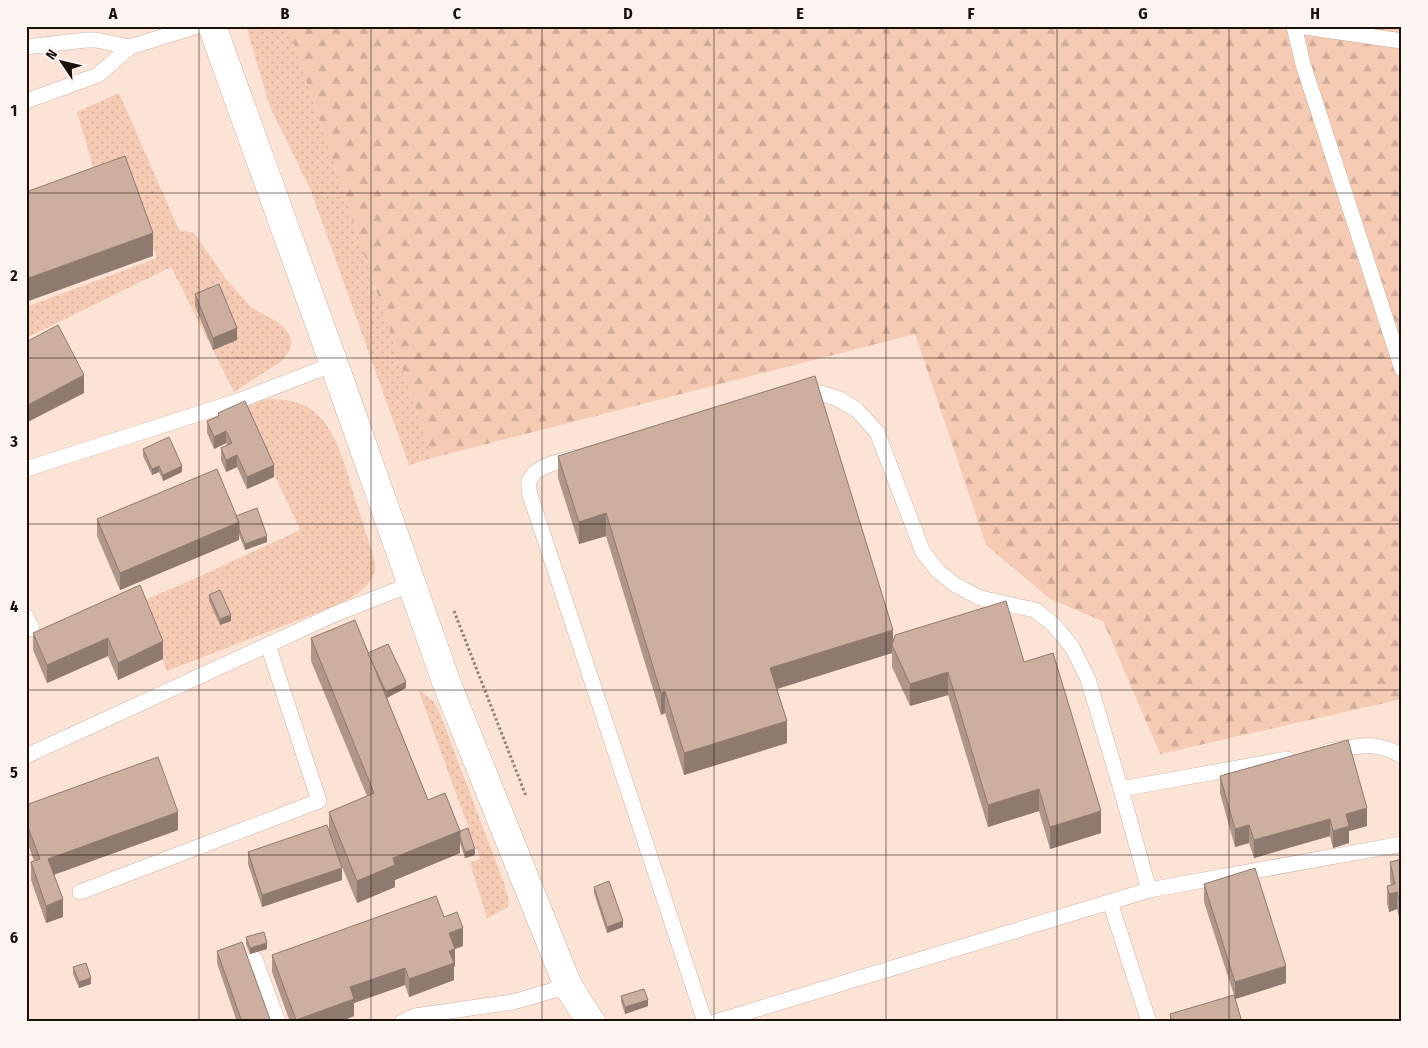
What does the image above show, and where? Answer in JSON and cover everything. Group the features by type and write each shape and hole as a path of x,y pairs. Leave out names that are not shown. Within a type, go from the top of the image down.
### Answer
{"street":[{"path":"212,26 448,686 568,986 591,1022"}],"lane":[{"path":"26,101 98,75 130,47 197,26"},
{"path":"1294,26 1303,64 1402,369"},
{"path":"1298,26 1402,41"},
{"path":"26,47 96,40 130,47"},
{"path":"26,468 238,401 334,364"},
{"path":"787,393 803,391 820,393 839,399 857,410 877,432 923,552 938,571 954,584 980,598 1035,610 1054,625 1072,646 1088,678 1149,890"},
{"path":"590,452 541,468 531,476 528,485 530,495 705,1022"},
{"path":"26,756 335,614 412,584"},
{"path":"80,892 319,801 268,645"},
{"path":"1319,753 1367,744 1381,747 1402,756"},
{"path":"1121,789 1300,756"},
{"path":"715,1022 1149,890 1402,844"},
{"path":"1110,902 1148,1022"},
{"path":"255,959 278,1022"},
{"path":"402,1022 415,1016 513,1002 568,986"}],"green space":[{"path":"246,26 288,26 432,458 409,465 311,191 270,107"},
{"path":"288,26 1402,26 1402,699 1160,754 1103,621 1050,599 986,545 915,334 432,458"},
{"path":"119,93 179,230 194,233 226,279 251,307 279,323 287,331 292,341 290,350 282,361 234,392 171,267 26,338 26,307 157,258 126,173 98,183 77,112"},
{"path":"268,399 286,400 302,404 320,417 327,426 343,459 370,544 375,566 373,575 370,582 359,592 332,607 167,671 140,602 300,530 243,408"},
{"path":"418,689 434,702 440,714 504,883 509,901 508,907 487,918 470,863 480,859"}],"building":[{"path":"125,156 153,233 26,279 26,192"},
{"path":"219,284 237,328 213,338 195,294"},
{"path":"58,325 84,375 26,406 26,342"},
{"path":"815,376 893,630 770,668 787,721 684,753 665,691 661,693 606,513 579,522 558,456"},
{"path":"245,401 274,465 247,477 237,455 226,460 221,448 232,443 226,431 214,437 207,421 219,416 218,413"},
{"path":"169,437 182,466 163,475 159,466 152,469 143,449"},
{"path":"217,469 239,522 120,573 97,519"},
{"path":"257,508 267,536 245,544 236,516"},
{"path":"140,585 163,641 118,663 108,638 47,665 33,633"},
{"path":"220,590 231,615 220,619 209,595"},
{"path":"1006,601 1024,662 1053,653 1101,811 1050,827 1039,789 988,805 948,672 910,684 892,645 895,635"},
{"path":"355,620 428,800 445,793 460,831 393,858 395,865 357,881 329,812 374,793 311,638"},
{"path":"388,644 406,682 386,692 368,653"},
{"path":"1348,740 1367,808 1346,814 1349,826 1333,831 1330,819 1254,840 1249,825 1235,829 1220,776"},
{"path":"158,757 178,812 48,859 63,899 46,906 31,862 40,859 26,822 26,805"},
{"path":"327,825 342,868 262,895 248,852"},
{"path":"468,828 475,849 465,852 460,831"},
{"path":"1402,859 1402,912 1397,892 1389,894 1387,886 1395,884 1390,862"},
{"path":"1255,868 1286,966 1235,982 1204,884"},
{"path":"609,881 623,921 607,927 594,887"},
{"path":"436,896 444,917 457,912 463,928 449,933 455,949 449,951 454,963 409,979 405,968 350,987 354,999 296,1020 272,955"},
{"path":"264,932 267,943 250,948 246,937"},
{"path":"242,942 271,1022 242,1022 217,951"},
{"path":"86,963 91,978 79,982 73,967"},
{"path":"644,989 648,1000 625,1007 621,996"},
{"path":"1234,995 1242,1022 1172,1022 1170,1014"}]}
